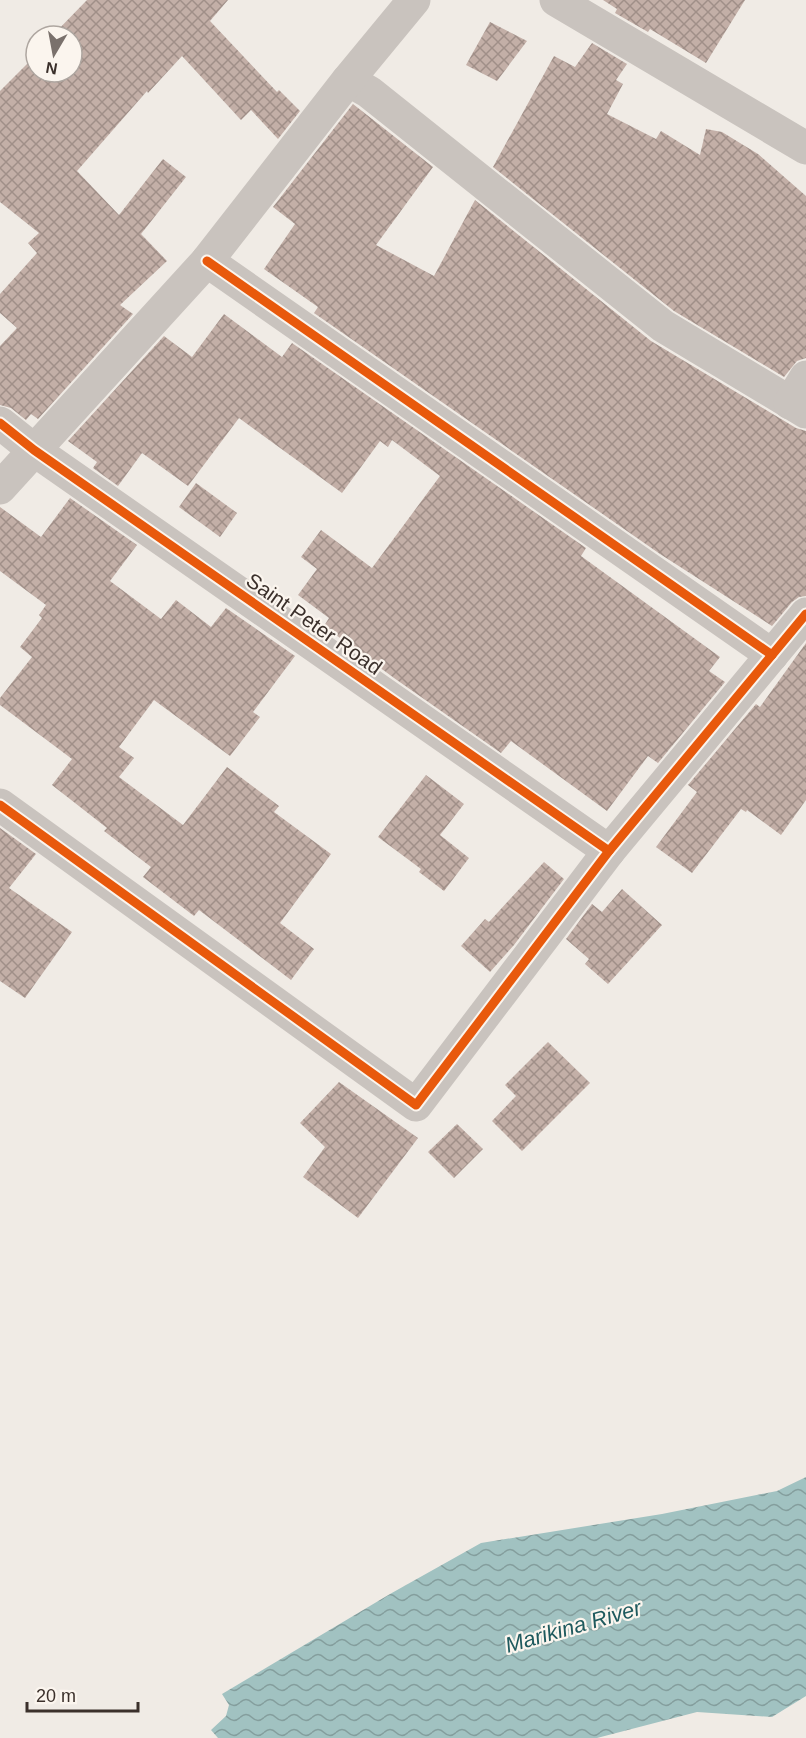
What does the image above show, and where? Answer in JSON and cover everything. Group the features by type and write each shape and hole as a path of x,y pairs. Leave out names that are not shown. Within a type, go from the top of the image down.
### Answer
{"street":[{"path":"0,488 207,261 348,80 414,0"},
{"path":"556,0 806,148"},
{"path":"348,80 369,92 663,326 801,397"},
{"path":"207,261 772,655"},
{"name":"Saint Peter Road","path":"0,423 34,450 609,851"},
{"path":"0,805 417,1105 609,851 806,614"}],"water":[{"name":"Marikina River","path":"806,1477 806,1696 772,1717 697,1712 597,1738 218,1738 211,1730 226,1716 229,1705 222,1694 481,1543 662,1514 777,1491"}],"building":[{"path":"87,0 228,0 210,21 277,92 279,90 300,111 278,139 251,110 241,120 182,56 148,93 147,91 77,171 119,215 163,159 186,177 141,234 167,261 120,305 133,314 38,419 31,414 26,420 11,408 0,405 0,346 17,328 0,313 0,294 37,253 28,243 39,233 0,202 0,91 24,67 24,84 84,84 84,24 64,24"},
{"path":"603,0 745,0 706,63 650,29 648,32 615,13 617,9"},
{"path":"490,22 527,41 497,81 466,65"},
{"path":"592,43 627,64 616,80 623,84 607,114 656,139 661,131 700,155 706,129 722,132 758,154 806,196 806,358 797,361 784,377 674,311 493,167 554,56 575,67"},
{"path":"353,104 433,167 376,245 434,276 475,200 651,341 796,428 806,431 806,596 799,597 792,602 772,626 660,554 314,313 318,307 264,269 295,224 273,207"},
{"path":"224,314 282,357 292,343 586,548 581,556 720,657 709,671 725,682 658,763 648,756 607,811 511,741 501,753 324,626 329,618 298,595 317,569 301,557 321,530 372,568 440,476 392,440 388,447 380,441 342,493 239,418 188,486 142,453 118,486 93,468 97,462 68,441 164,336 192,357"},
{"path":"196,483 237,513 220,537 179,507"},
{"path":"70,498 137,545 110,581 161,619 176,600 211,627 226,608 295,656 253,712 260,717 230,756 154,700 119,747 134,758 119,777 183,825 227,767 279,806 274,812 331,854 280,923 314,949 291,980 199,910 194,916 143,877 151,867 104,831 107,828 52,785 72,759 0,705 0,698 32,657 20,647 42,618 39,615 46,605 0,571 0,507 41,537"},
{"path":"806,643 806,800 781,835 747,810 746,812 741,809 692,873 656,847 697,792 688,785 756,704 760,707"},
{"path":"426,775 464,804 440,835 469,858 444,891 419,872 421,869 378,837"},
{"path":"0,828 36,854 9,888 72,932 25,998 0,981"},
{"path":"544,862 564,879 514,945 490,972 461,946 485,919 489,922"},
{"path":"622,889 662,925 608,984 585,964 589,959 566,939 592,904 602,912"},
{"path":"548,1042 590,1083 522,1151 492,1121 516,1096 505,1085"},
{"path":"339,1082 418,1138 358,1218 303,1177 325,1147 300,1123"},
{"path":"457,1124 483,1149 454,1178 428,1152"}],"cycle path":[{"path":"207,261 772,655"},
{"path":"0,423 34,450 609,851"},
{"path":"0,805 416,1105 609,851 806,614"}]}
